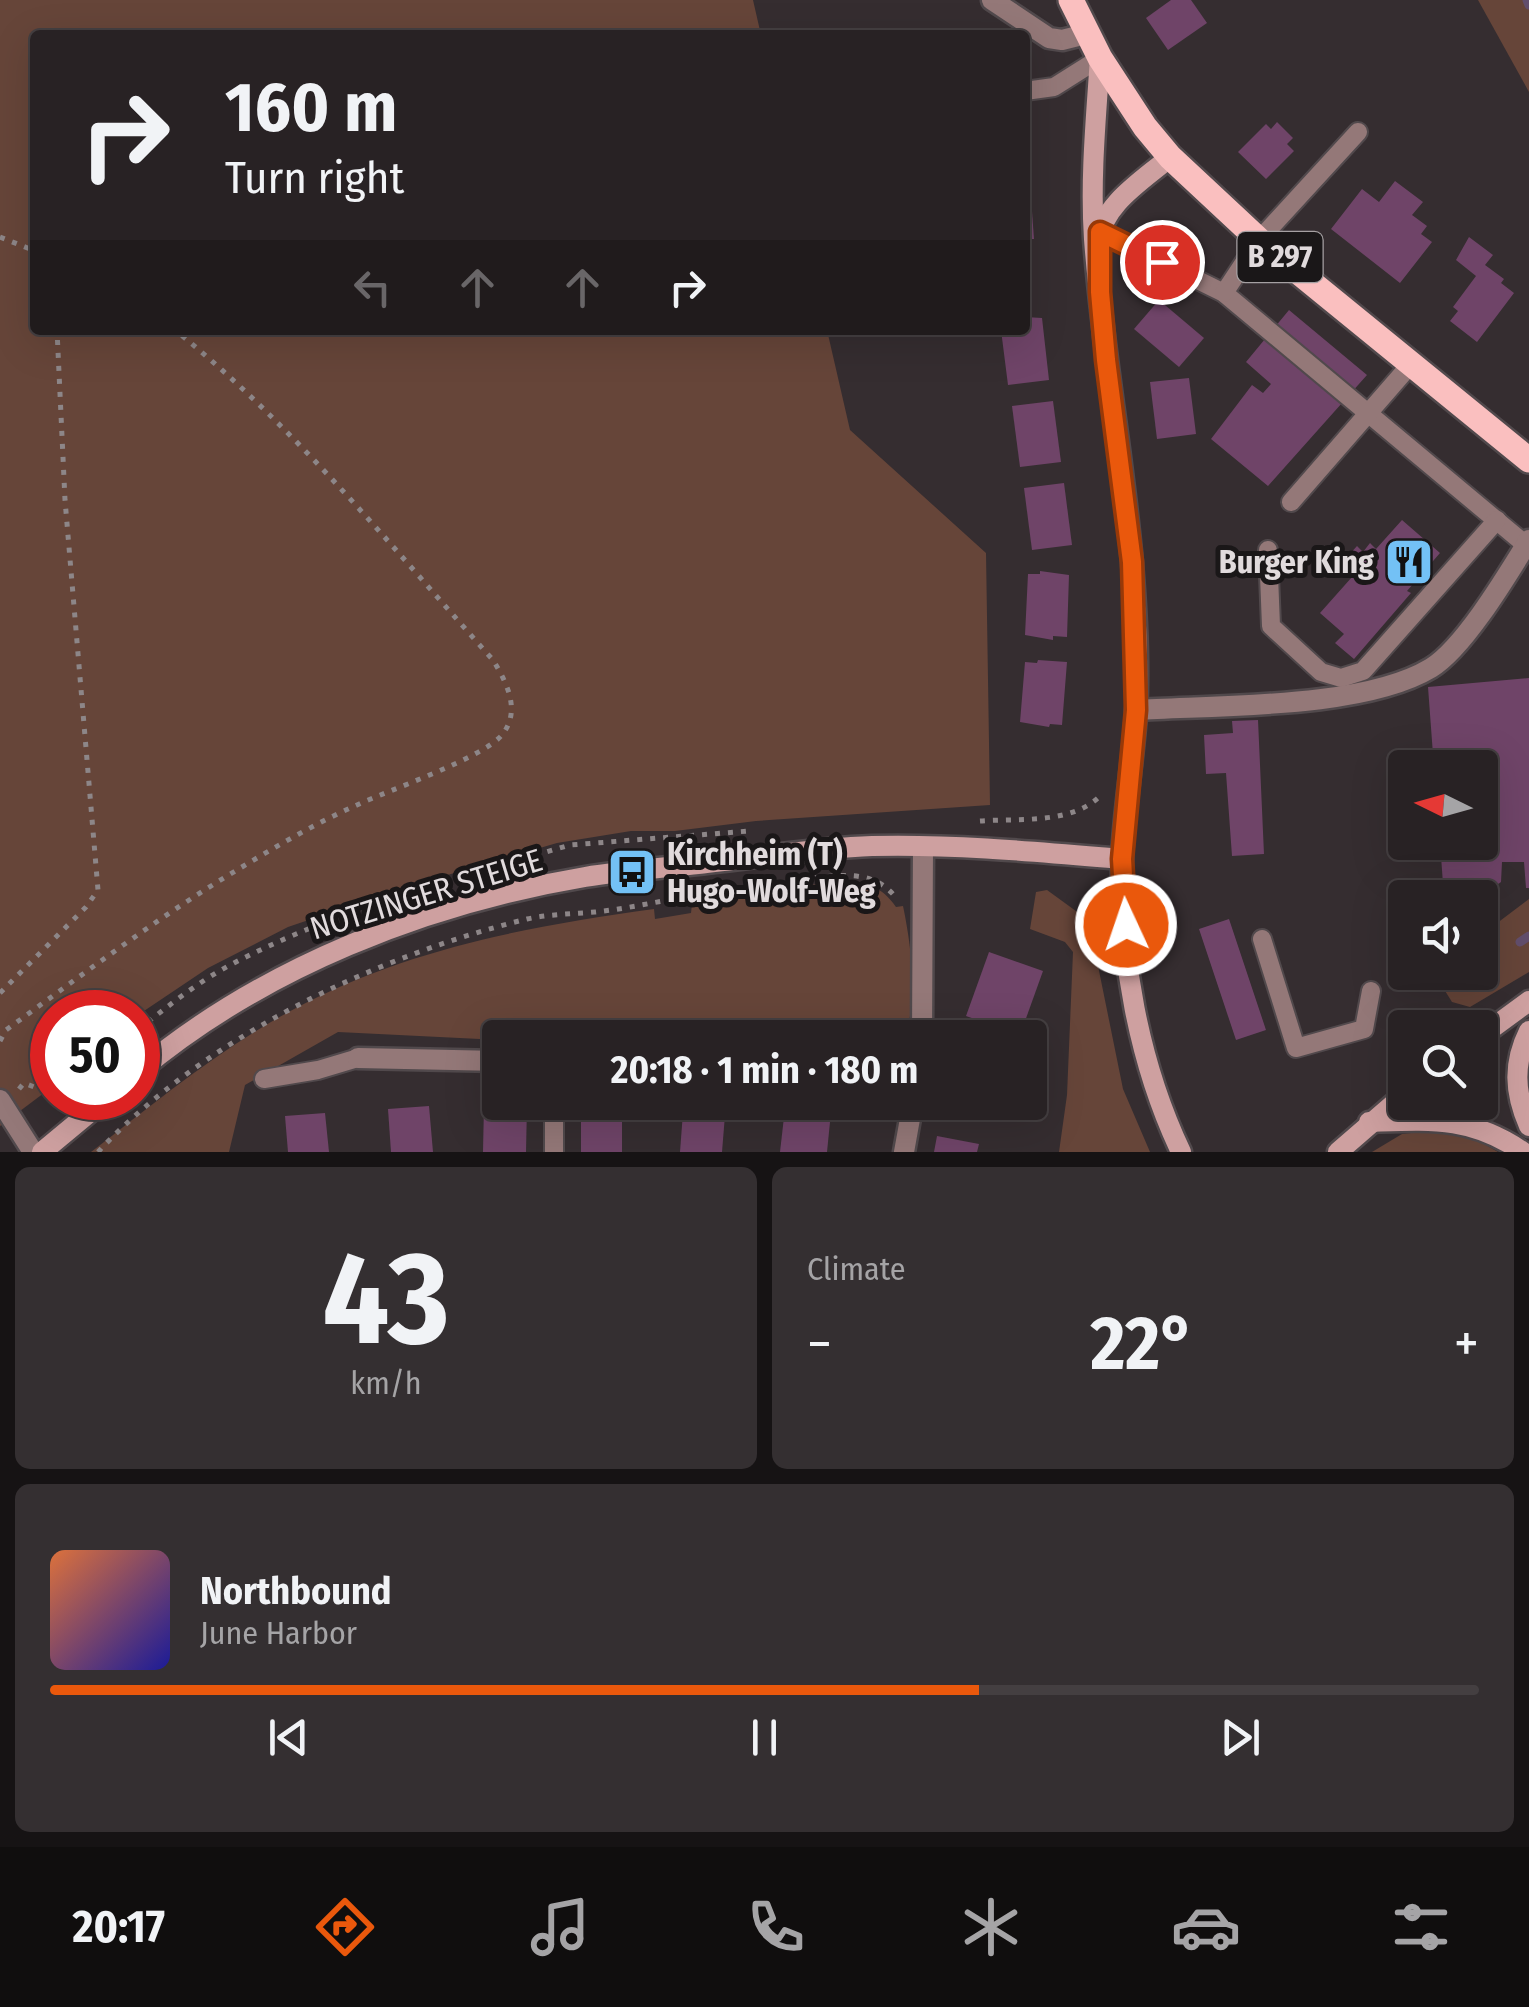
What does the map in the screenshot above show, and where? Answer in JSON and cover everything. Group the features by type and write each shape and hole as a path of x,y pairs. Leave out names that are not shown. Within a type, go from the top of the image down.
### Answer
{"main road":[{"name":"B 297","path":"1071,0 1100,58 1170,157 1259,240 1529,460"},
{"path":"1100,58 1094,236 1132,562 1136,710 1122,859 1128,958 1144,1055 1181,1152"},
{"path":"1100,292 1100,232 1114,207 1170,157"},
{"name":"NOTZINGER STEIGE","path":"160,1055 204,1020 299,966 375,934 499,896 584,878 870,846 1122,859"},
{"path":"1498,1024 1529,1001"},
{"path":"1529,1031 1516,1058 1522,1109 1529,1126"},
{"path":"1338,1152 1388,1107"},
{"path":"42,1152 81,1120"},
{"path":"1369,1122 1442,1120 1497,1134 1523,1152"}],"street":[{"path":"992,0 1049,38 1062,40 1086,34"},
{"path":"1136,710 1341,697 1406,680 1433,667 1457,645 1528,543"},
{"path":"922,846 922,1020"},
{"path":"358,1058 482,1061"},
{"path":"0,1100 33,1152"},
{"path":"904,1152 910,1120"}],"lane":[{"path":"1030,90 1054,88 1100,58"},
{"path":"1224,293 1259,240 1358,132"},
{"path":"1100,232 1224,293 1528,543"},
{"path":"1291,502 1411,364"},
{"path":"1268,550 1271,626 1320,672 1341,678 1363,671 1497,520"},
{"path":"1262,939 1296,1048 1364,1028 1371,991"},
{"path":"264,1080 358,1058"},
{"path":"554,1120 554,1152"}],"path":[{"path":"0,237 30,249"},
{"path":"0,993 86,908 98,890 65,500 57,335"},
{"path":"0,1041 6,1030 237,870 352,807 476,753 501,736 512,714 509,686 492,660 283,426 230,374 181,335"},
{"path":"792,880 842,875 874,878 898,902 923,902"},
{"path":"98,1152 129,1118 201,1065 295,1007 364,975 524,920 685,897 715,886"}],"shaded area":[{"path":"0,0 753,0 760,30 30,30 30,335 828,335 850,430 986,553 990,805 756,821 675,831 631,831 557,843 288,927 208,968 160,1000 160,990 30,990 30,1104 0,1126"},
{"path":"1478,0 1529,0 1529,92"},
{"path":"842,882 873,887 885,894 896,907 903,906 913,992 909,1020 482,1020 482,1039 338,1032 245,1085 229,1152 91,1152 132,1120 160,1120 160,1098 190,1075 296,1008 338,988 425,955 516,932 654,909 655,919 691,913 692,904 703,895"},
{"path":"1047,890 1080,914 1095,951 1123,1089 1150,1152 1059,1152 1067,1095 1073,952 1065,942 1030,929 1036,892"},
{"path":"1529,899 1529,972 1470,1007 1452,1002 1444,990 1498,990 1498,922"},
{"path":"1457,1128 1498,1152 1372,1152 1402,1134"}],"building":[{"path":"1171,0 1191,0 1207,23 1168,50 1146,18"},
{"path":"1277,122 1293,138 1287,144 1294,151 1266,179 1238,152 1266,124 1271,129"},
{"path":"1395,181 1423,202 1412,215 1427,226 1421,234 1432,242 1400,283 1331,229 1362,189 1379,202"},
{"path":"1030,184 1034,239 1030,239"},
{"path":"1469,237 1493,255 1485,265 1504,279 1501,283 1514,293 1477,342 1450,321 1458,311 1453,307 1476,276 1456,260"},
{"path":"1159,300 1204,338 1179,367 1134,329"},
{"path":"1289,310 1367,375 1268,486 1211,439 1252,385 1263,393 1271,384 1246,362"},
{"path":"1030,317 1042,318 1049,380 1008,385 1002,335 1030,335"},
{"path":"1189,378 1196,434 1157,439 1150,382"},
{"path":"1053,401 1061,462 1020,467 1012,406"},
{"path":"1064,483 1072,545 1032,550 1024,488"},
{"path":"1402,520 1440,553 1354,659 1335,643 1344,634 1320,613 1352,577 1339,566 1357,546 1363,552 1370,543 1376,549"},
{"path":"1040,571 1069,575 1067,637 1053,636 1053,640 1025,635 1028,574"},
{"path":"1025,662 1067,662 1062,725 1020,722"},
{"path":"1529,678 1529,888 1524,862 1502,862 1498,884 1498,880 1443,880 1441,860 1498,860 1498,750 1433,750 1428,687"},
{"path":"1258,720 1264,854 1232,856 1226,773 1206,774 1204,735 1233,733 1232,721"},
{"path":"1229,919 1266,1030 1236,1040 1199,929"},
{"path":"989,952 1043,971 1025,1020 977,1020 966,1016"},
{"path":"429,1106 433,1152 391,1152 388,1109"},
{"path":"325,1113 329,1152 288,1152 285,1116"},
{"path":"484,1120 527,1120 526,1152 483,1152"},
{"path":"581,1120 622,1120 622,1152 581,1152"},
{"path":"682,1120 725,1120 722,1152 680,1152"},
{"path":"784,1120 830,1122 827,1152 780,1152"},
{"path":"937,1136 979,1144 977,1152 934,1152"}],"waterway":[{"path":"1527,0 1529,5"},
{"path":"1520,942 1529,936"}],"place":[{"name":"Burger King","path":"1409,562"},
{"name":"Kirchheim (T) Hugo-Wolf-Weg","path":"632,872"}],"route":[{"path":"1126,925 1122,859 1136,710 1132,562 1109,393 1100,292 1100,232 1162,262"}]}
